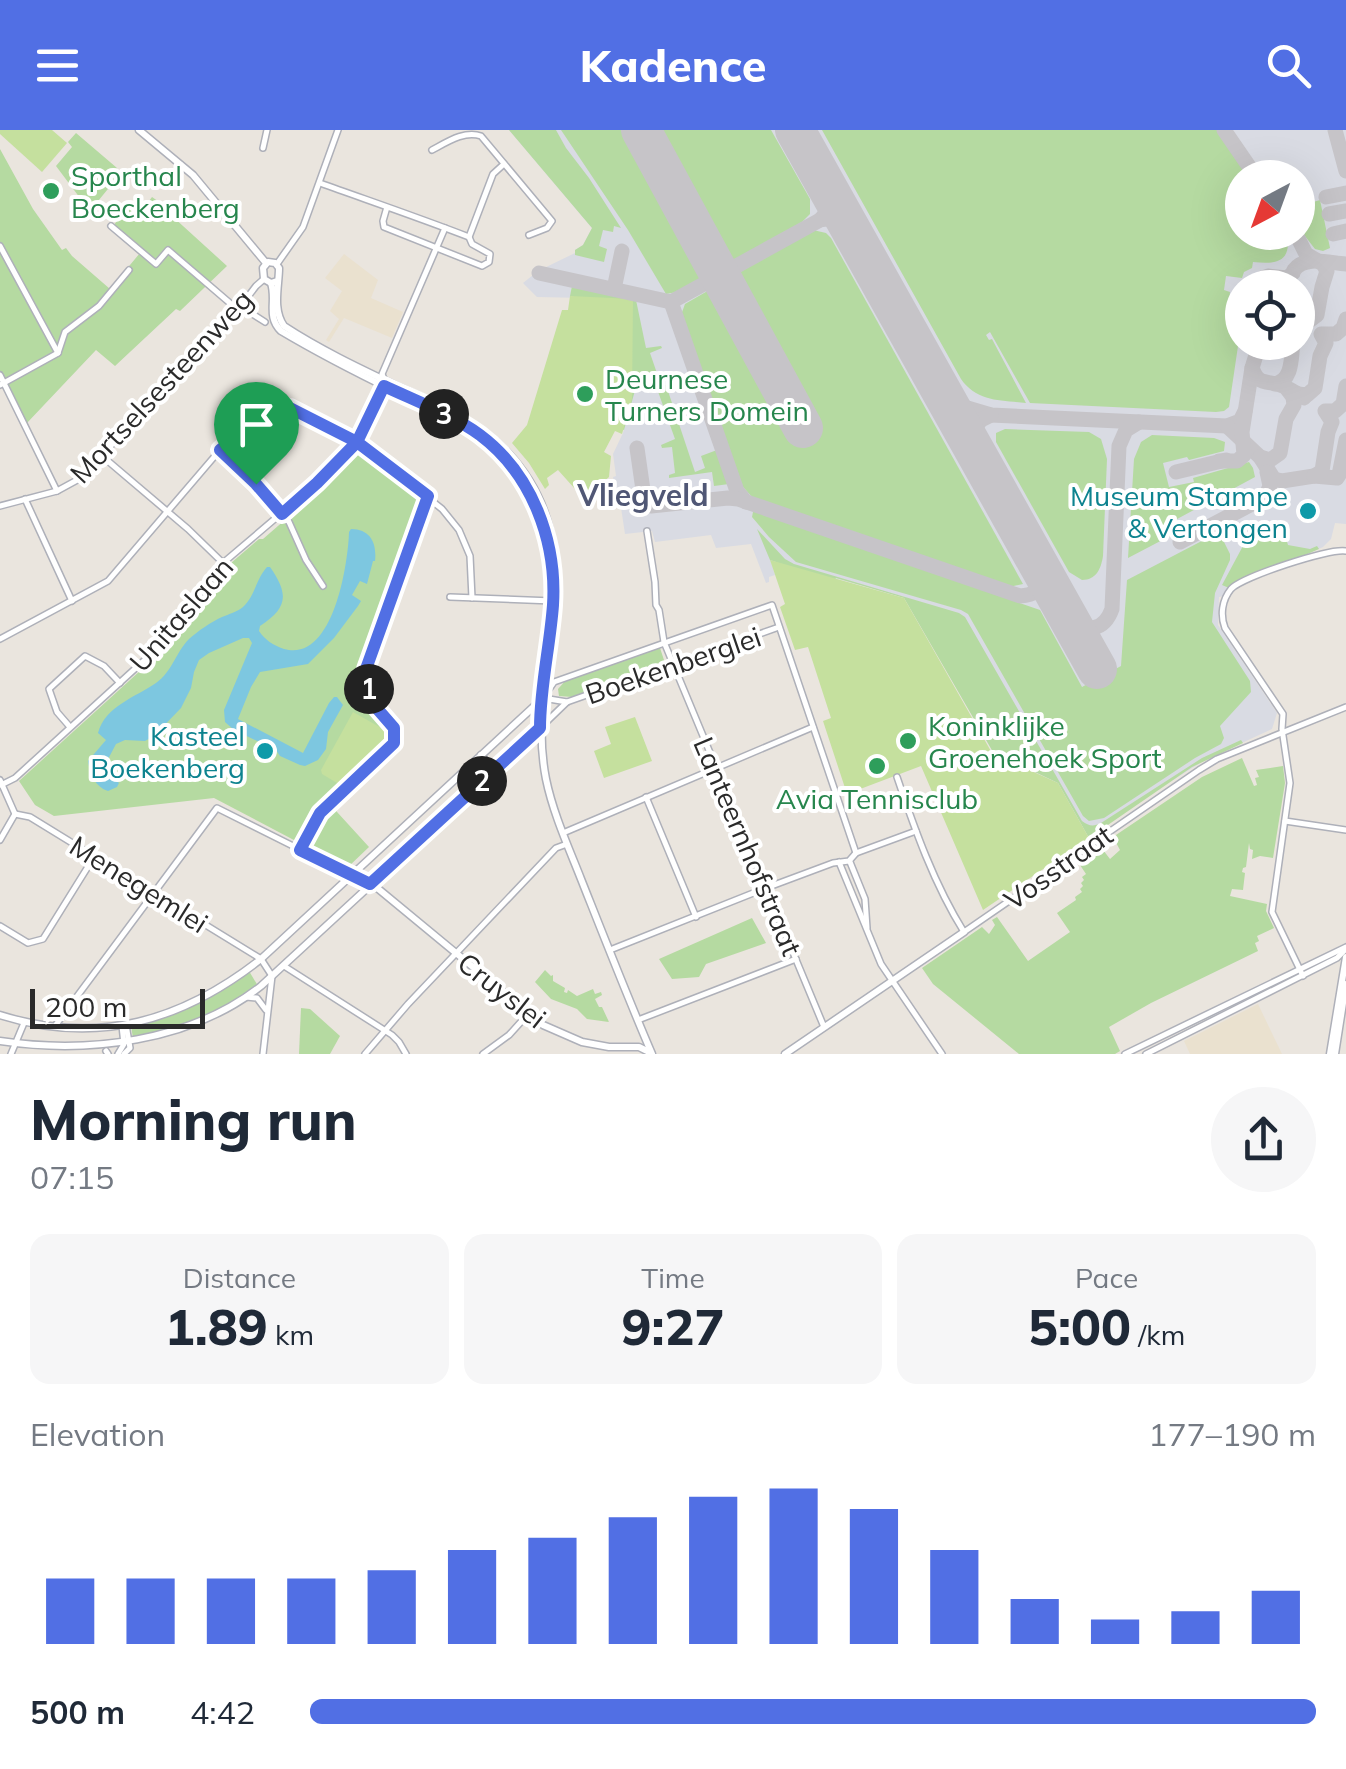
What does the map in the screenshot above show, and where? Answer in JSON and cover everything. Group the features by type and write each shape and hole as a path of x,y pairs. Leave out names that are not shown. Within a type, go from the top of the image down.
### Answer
{"street":[{"path":"140,130 200,182 266,263"},
{"path":"263,148 266,130"},
{"path":"277,264 300,234 338,130"},
{"path":"432,150 468,131 481,136 552,221 547,228 528,235"},
{"path":"469,237 493,174 504,164"},
{"path":"320,183 387,207 445,228 469,237 474,246 490,254 487,264 482,266 384,227 387,207"},
{"path":"111,226 156,264 168,250 239,308 264,322"},
{"name":"Unitaslaan","path":"1,783 15,778 160,646 223,563 317,483 357,442 445,228"},
{"path":"0,246 58,353"},
{"path":"266,263 277,264"},
{"path":"266,263 262,272 271,281 272,318 280,331 466,426 513,467 532,498 545,531 553,601 540,728 548,785 567,844 652,1054"},
{"path":"271,281 280,272 277,264"},
{"path":"2,384 58,353 65,332 99,306 129,270"},
{"name":"Mortselsesteenweg","path":"0,506 58,491 79,478 256,286 271,281"},
{"path":"0,375 58,491"},
{"path":"0,639 108,581 220,450 267,411 280,406 357,442 428,496 451,519 465,543 472,568 472,598"},
{"path":"220,450 282,514 323,586"},
{"path":"102,456 223,563"},
{"path":"300,850 320,813 394,743 394,728 374,705 366,669 428,496"},
{"path":"26,499 72,601"},
{"name":"Lanteernhofstraat","path":"647,531 664,642 824,1028"},
{"path":"1303,976 1272,912 1290,783 1283,714 1225,628 1221,616 1226,598 1237,584 1336,549 1346,551"},
{"path":"450,597 553,601"},
{"name":"Boekenberglei","path":"0,1016 53,1028 98,1028 124,1025 193,1004 260,959 543,698 554,682 772,605 779,627 567,702 272,976 210,1020 190,1030 107,1053 13,1050 0,1041"},
{"path":"779,627 856,854"},
{"path":"70,727 57,712 49,689 85,656 104,666 120,683"},
{"name":"Boekenberglei","path":"543,698 567,702"},
{"name":"Vosstraat","path":"785,1054 1199,770 1346,706"},
{"path":"563,833 813,726"},
{"path":"482,755 493,771"},
{"path":"898,777 916,831 964,932"},
{"path":"0,840 15,814 1,783"},
{"path":"646,797 696,917"},
{"path":"53,1028 217,808 370,884"},
{"name":"Menegemlei","path":"15,814 30,817 260,959"},
{"path":"1286,821 1346,830"},
{"path":"610,950 766,888 849,861 856,854 916,831"},
{"path":"365,1054 556,848 567,844"},
{"path":"0,926 28,944 44,939 94,857"},
{"path":"849,861 864,898 867,930"},
{"path":"839,862 881,964 942,1054"},
{"name":"Cruyslei","path":"370,884 540,1023 610,1050 641,1047 652,1054"},
{"path":"1125,1054 1346,948"},
{"path":"1146,1054 1324,965 1346,948"},
{"path":"1333,1054 1346,957"},
{"path":"638,1020 796,958"},
{"path":"260,959 272,976 263,1054"},
{"path":"1324,965 1333,965 1343,974"},
{"path":"283,966 384,1030 406,1054"},
{"path":"1333,1054 1346,984"},
{"path":"246,997 257,998 266,1010"},
{"path":"483,1054 509,1035 528,1014"},
{"path":"13,1050 24,1023"},
{"path":"123,1051 124,1025"}],"shaded area":[{"path":"509,130 1346,130 1346,524 1335,523 1331,539 1323,547 1230,588 1219,597 1218,625 1277,713 1272,729 1205,760 1087,834 1058,783 993,752 905,597 771,561 775,575 766,583 751,544 716,548 711,535 655,542 652,531 625,534 613,477 613,454 632,399 632,299 537,297 523,283 583,245 592,228"},
{"path":"344,254 378,280 371,298 403,312 392,338 344,318 329,342 326,340 339,319 330,311 342,291 325,278"},
{"path":"1258,1004 1282,1054 1190,1054 1184,1041"}],"green space":[{"path":"0,130 52,130 67,143 42,172"},
{"path":"509,130 556,130 621,228 614,226 613,232 603,230 599,246 607,249 604,262 575,255 592,228"},
{"path":"561,130 771,130 810,199 810,214 677,292 666,294"},
{"path":"822,130 1217,130 1238,160 1225,160 1225,250 1287,250 1276,262 1253,262 1248,270 1225,270 1225,360 1236,360 1229,407 1216,412 1030,403 990,332 986,335 992,339 1026,403 990,398 974,392 961,379"},
{"path":"76,133 121,173 94,206 86,206 56,166 72,147 68,142"},
{"path":"0,149 33,209 62,250 66,248 110,289 140,253 113,226 137,196 146,205 152,197 162,204 227,266 115,366 96,350 26,424 6,384 0,386"},
{"path":"1320,200 1330,248 1315,249 1315,201"},
{"path":"813,230 831,238 1023,584 1009,587 753,498 743,487 681,315 685,304"},
{"path":"572,286 636,300 646,348 662,348 650,353 661,385 666,385 695,472 705,468 701,456 717,450 729,484 714,486 712,472 669,478 675,473 672,447 661,445 675,439 651,372 639,376 624,430 582,408"},
{"name":"Deurnese Turners Domein","path":"570,296 633,299 632,399 622,434 615,431 604,452 611,456 609,477 584,499 558,470 547,478 549,485 545,489 512,443 527,425 562,310 568,310"},
{"path":"1005,429 1089,432 1101,439 1107,459 1103,556 1091,578 1082,580 1069,572 996,442 996,433"},
{"path":"1152,435 1225,442 1224,451 1163,463 1169,487 1249,462 1255,477 1166,525 1170,536 1128,558 1134,459 1141,442"},
{"path":"356,450 420,496 421,501 363,664 368,699 391,729 392,738 327,801 369,847 347,868 214,798 54,816 35,805 19,781 163,650 224,569 324,486"},
{"path":"753,512 1040,610 1082,687 1121,666 1127,580 1219,532 1230,560 1215,593 1212,622 1250,681 1251,692 1220,726 1224,738 1221,744 1104,818 1089,821 968,614 796,562 769,537 752,517"},
{"path":"1288,525 1284,532 1288,545 1319,549 1229,588 1222,585 1244,544"},
{"path":"757,529 794,564 959,613 965,617 1087,824 1101,823 1202,758 1241,740 1243,743 1192,767 1089,838 1058,783 993,752 904,598 836,578 834,581 779,568 770,560"},
{"name":"Koninklijke Groenehoek Sport","path":"770,560 904,598 992,753 1058,783 1089,838 983,910 921,766 847,794 823,721 831,718 808,647 795,650"},
{"path":"660,648 665,663 572,697 559,696 558,689 566,680"},
{"path":"353,712 392,734 392,738 342,786 321,770"},
{"path":"635,717 652,761 604,778 594,751 611,744 605,727"},
{"path":"1242,758 1254,786 1255,778 1259,777 1256,770 1283,766 1285,783 1273,858 1252,859 1249,843 1242,872 1243,890 1232,889 1230,896 1267,904 1274,928 1257,936 1258,951 1109,1027 1120,1051 1115,1054 1019,1054 933,984 922,968 982,927 989,934 995,925 992,920 997,917 1028,961 1070,932 1057,913 1082,892 1082,877 1086,874 1078,862 1100,846 1110,859 1120,850 1113,837 1202,777"},
{"path":"752,918 766,943 706,964 699,977 672,979 659,959"},
{"path":"545,970 565,988 564,992 568,990 577,996 593,989 595,994 601,992 595,999 609,1022 587,1019 577,1009 551,999 535,982"},
{"path":"249,971 258,986 243,996 184,1028 134,1044 131,1026 193,1004"},
{"path":"301,1008 310,1009 340,1036 330,1054 299,1054"}],"water":[{"path":"351,529 368,535 375,549 367,584 360,581 352,595 361,601 334,638 308,664 260,672 238,719 303,753 329,703 337,697 343,705 318,760 300,765 225,722 224,710 252,643 243,638 199,660 181,708 154,736 145,741 125,740 116,744 106,763 109,774 119,783 108,791 100,786 88,761 106,740 98,733 107,716 161,678 193,636 243,607 267,567 280,585 283,600 259,631 284,649 301,649 315,641 326,627 341,587"}],"taxiway":[{"path":"1224,130 1245,160"},
{"path":"1335,130 1346,171"},
{"path":"820,220 829,204 826,185"},
{"path":"1326,197 1346,193"},
{"path":"1329,214 1346,211"},
{"path":"539,273 671,302 820,220 838,221 852,232"},
{"path":"1333,234 1346,231"},
{"path":"1304,250 1327,271 1315,316"},
{"path":"614,289 622,251"},
{"path":"1294,270 1311,261 1346,264"},
{"path":"671,302 737,491 746,502"},
{"path":"1298,394 1307,395 1315,388 1326,343 1321,334 1336,334 1346,319"},
{"path":"1219,461 1237,461 1244,455 1242,432 1254,360"},
{"path":"1275,384 1285,378 1291,360"},
{"path":"1252,368 1260,380 1283,386 1304,398"},
{"path":"938,385 964,407 991,415 1227,426 1240,421 1245,411"},
{"path":"1314,476 1322,471 1332,422 1325,411 1335,411 1343,404 1346,386"},
{"path":"1260,457 1270,460 1280,453 1286,419 1294,405 1287,389"},
{"path":"974,448 973,430 991,415"},
{"path":"1070,620 1095,627 1105,622 1112,609 1119,446 1126,430 1139,422"},
{"path":"1227,426 1260,457 1274,479 1282,481 1314,476 1337,478 1346,440"},
{"path":"637,448 644,497 651,506 738,499 1020,596 1038,589 1043,577 1039,568"},
{"path":"1176,472 1226,460"},
{"path":"1180,542 1265,497 1270,486 1267,472"}],"runway":[{"path":"641,130 803,428"},
{"path":"795,130 1097,669"}],"place":[{"name":"Sporthal Boeckenberg","path":"51,191"},
{"name":"Deurnese Turners Domein","path":"585,394"},
{"name":"Museum Stampe & Vertongen","path":"1308,511"},
{"name":"Koninklijke Groenehoek Sport","path":"908,741"},
{"name":"Kasteel Boekenberg","path":"265,751"},
{"name":"Avia Tennisclub","path":"877,766"}],"district":[{"name":"Vliegveld","path":"643,495"}],"route":[{"path":"256,484 220,450 267,411 280,406 290,408 357,442 384,386 482,436 513,467 545,531 553,601 540,728 370,884 300,850 320,813 394,743 394,728 374,705 366,676 367,661 428,496 357,442 282,514 256,484"}]}
